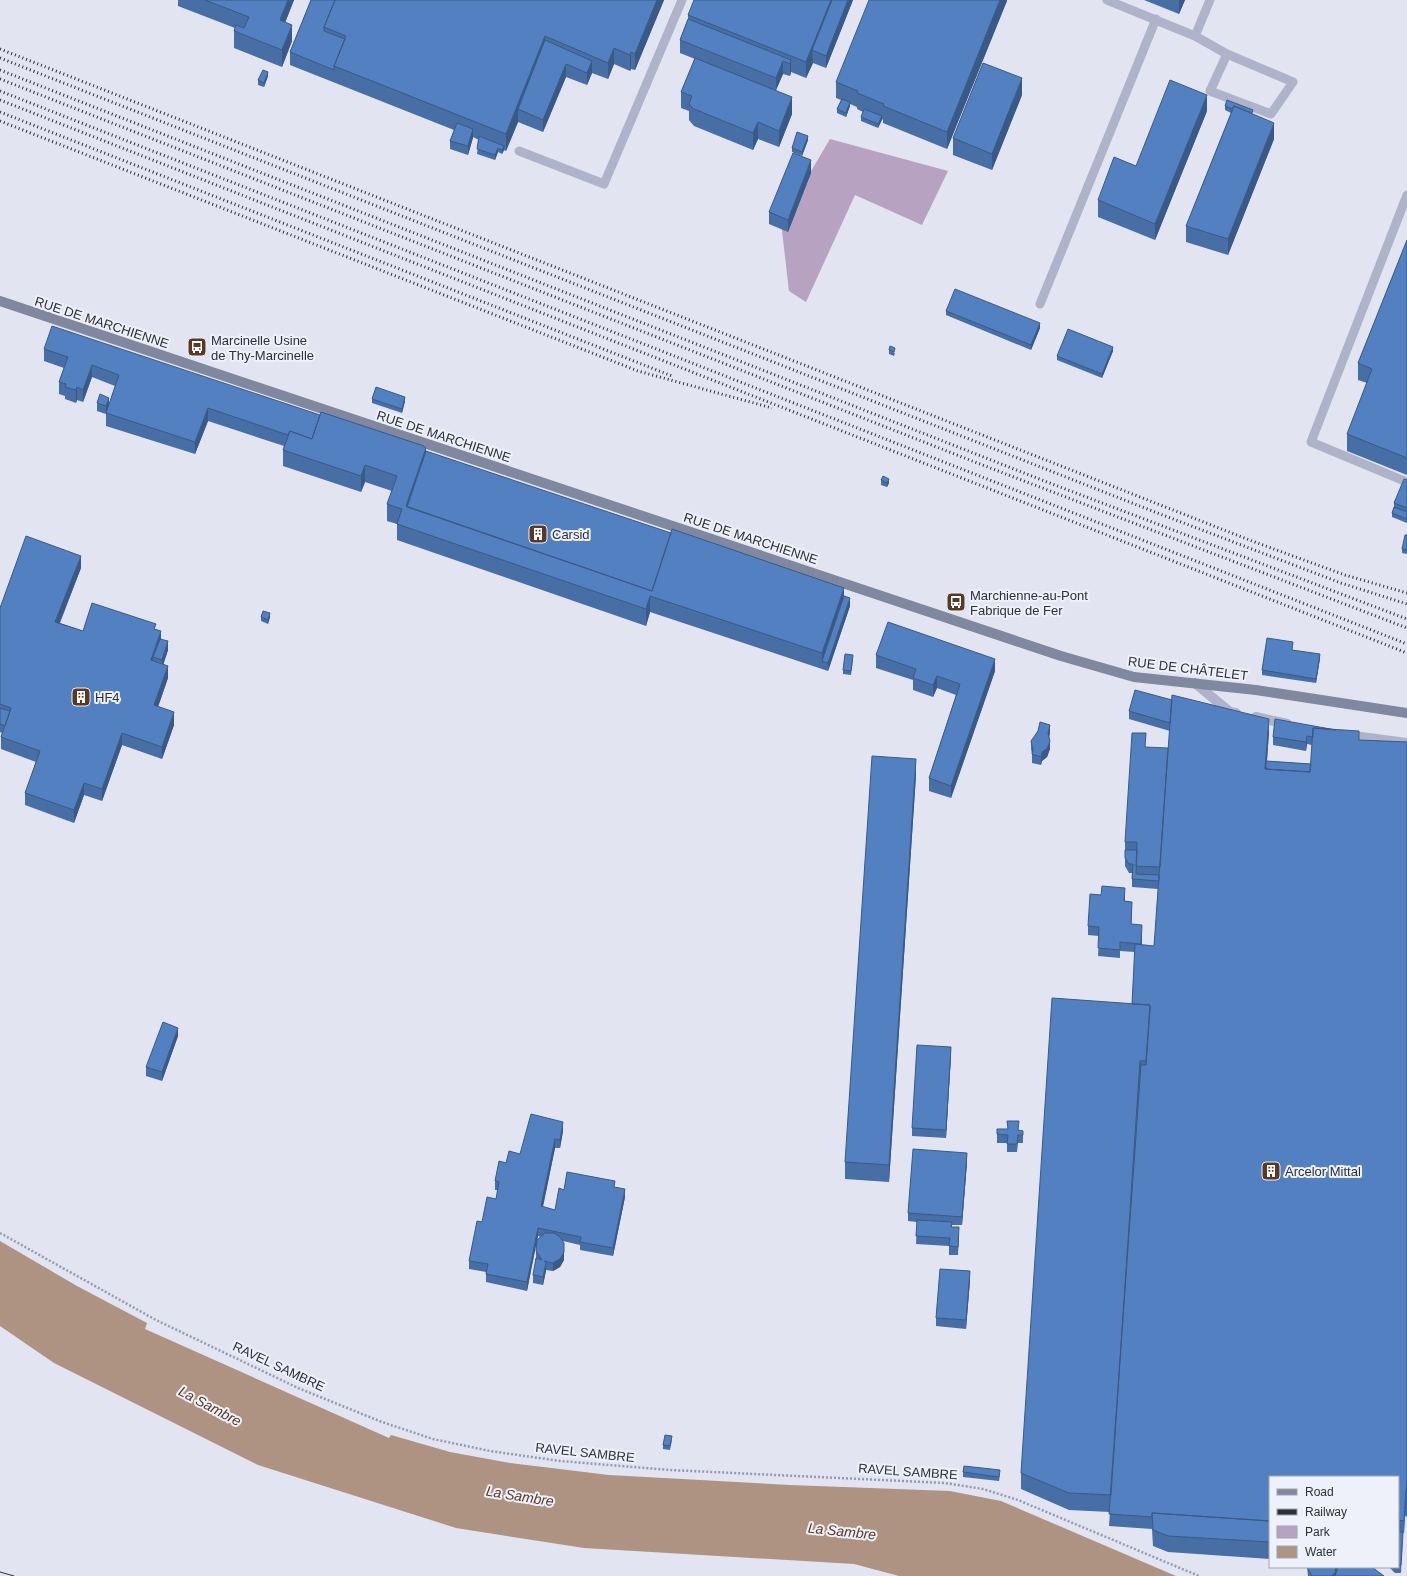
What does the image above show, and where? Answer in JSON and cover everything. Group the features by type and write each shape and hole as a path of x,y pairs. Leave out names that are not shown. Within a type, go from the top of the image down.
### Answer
{"main road":[{"name":"RUE DE MARCHIENNE","path":"0,301 880,595"},
{"name":"RUE DE CHÂTELET","path":"880,595 1060,656 1134,677 1256,690 1407,713"}],"street":[{"path":"1195,683 1230,712 1297,726"},
{"path":"1335,733 1407,744"}],"lane":[{"path":"519,151 604,184 682,0"},
{"path":"1107,0 1195,36 1227,54 1294,82 1271,114 1210,91 1227,54"},
{"path":"1195,36 1210,0"},
{"path":"1040,304 1156,20"},
{"path":"1407,195 1311,442 1407,482"}],"path":[{"name":"RAVEL SAMBRE","path":"0,1233 156,1320 298,1388 382,1422 433,1438 498,1452 560,1460 639,1467 945,1483 983,1489 1043,1509 1199,1576"}],"green space":[{"path":"830,139 948,171 922,225 855,195 806,302 789,291 781,222"}],"water":[{"name":"La Sambre","path":"0,1241 77,1286 147,1323 145,1329 389,1438 391,1435 450,1452 510,1463 609,1475 790,1485 950,1491 1001,1501 1176,1576 899,1576 854,1564 584,1548 456,1528 258,1465 54,1363 0,1326"}],"building":[{"path":"205,0 288,0 280,20 292,25 282,50 234,31 236,25 244,28 249,17"},
{"path":"311,0 335,0 324,27 324,31 345,39 334,66 334,70 290,52"},
{"path":"335,0 657,0 635,54 631,52 630,55 614,48 608,63 545,36 506,134 334,66 346,36 324,27"},
{"path":"694,0 831,0 806,62 688,15"},
{"path":"832,0 848,0 826,56 812,50"},
{"path":"869,0 1000,0 947,132 883,106 884,104 857,93 858,91 836,82"},
{"path":"688,19 791,60 790,64 783,61 776,78 680,40"},
{"path":"545,40 592,61 587,73 566,64 543,120 518,109"},
{"path":"695,58 792,97 779,131 758,122 753,133 694,109 689,104 692,96 681,92"},
{"path":"983,63 1022,78 992,154 953,138"},
{"path":"263,70 268,72 264,83 258,80"},
{"path":"1170,80 1207,95 1155,224 1098,200 1114,157 1136,166"},
{"path":"842,99 850,102 846,113 837,109"},
{"path":"1227,100 1253,110 1252,113 1234,106 1232,109 1225,106"},
{"path":"1234,106 1274,123 1228,239 1186,226"},
{"path":"864,109 882,116 878,124 861,117"},
{"path":"457,123 473,129 468,146 450,141"},
{"path":"797,132 808,136 802,152 792,148"},
{"path":"479,136 504,146 502,150 498,148 495,155 477,149"},
{"path":"793,153 811,160 788,220 769,212"},
{"path":"1407,240 1407,458 1347,434 1372,369 1358,363"},
{"path":"955,289 1040,323 1031,345 946,311"},
{"path":"52,326 320,415 312,439 290,431 288,435 208,408 195,442 106,413 119,375 92,365 83,390 77,387 76,390 65,387 66,384 59,382 68,357 44,349"},
{"path":"1068,329 1113,347 1102,374 1057,356"},
{"path":"890,346 895,348 894,352 889,350"},
{"path":"376,387 405,397 402,409 372,399"},
{"path":"100,394 109,398 106,406 97,403"},
{"path":"321,412 424,446 426,448 406,506 652,591 672,529 844,588 822,653 650,596 646,609 397,524 402,509 387,504 397,476 365,465 361,476 283,450 290,431 312,439"},
{"name":"Carsid","path":"426,451 671,533 652,591 407,507"},
{"path":"883,476 889,479 887,483 881,480"},
{"path":"1404,479 1407,480 1407,508 1394,503"},
{"path":"1394,507 1407,512 1407,519 1392,513"},
{"path":"1405,535 1407,535 1407,550 1402,549"},
{"name":"HF4","path":"26,536 81,556 55,622 83,631 92,603 156,624 154,629 161,631 151,660 168,666 154,705 174,712 162,747 122,733 102,789 84,783 74,810 25,793 40,751 1,737 11,708 0,704 0,608"},
{"path":"844,596 850,598 828,663 822,661"},
{"path":"263,611 270,613 268,620 261,617"},
{"path":"888,622 995,659 951,786 929,778 960,684 937,676 933,685 913,678 916,669 876,655"},
{"path":"1267,638 1293,642 1292,650 1320,654 1316,679 1262,670"},
{"path":"160,639 168,641 162,660 153,657"},
{"path":"845,654 853,655 851,671 843,670"},
{"path":"1135,690 1172,700 1170,723 1129,711"},
{"name":"Arcelor Mittal","path":"1172,695 1269,719 1265,769 1310,772 1313,728 1359,731 1359,740 1407,742 1407,1480 1404,1521 1399,1520 1399,1476 1269,1476 1269,1521 1152,1513 1152,1517 1109,1514 1141,1065 1146,1065 1150,1009 1150,1005 1132,1004 1135,944 1154,946"},
{"path":"0,708 10,711 5,726 0,724"},
{"path":"1275,719 1336,730 1313,728 1313,737 1307,736 1306,742 1273,737"},
{"path":"1040,722 1050,725 1048,733 1050,741 1047,749 1042,752 1041,757 1032,754 1033,750 1031,741 1038,731"},
{"path":"1132,733 1146,733 1145,747 1168,748 1160,867 1136,866 1137,842 1125,842"},
{"path":"872,756 916,759 889,1165 845,1162"},
{"path":"1266,761 1311,764 1310,772 1266,769"},
{"path":"1125,850 1137,850 1136,874 1159,875 1159,881 1132,879 1133,864 1129,864 1125,858"},
{"path":"1102,886 1125,888 1124,901 1132,902 1131,924 1142,925 1141,944 1120,942 1120,950 1098,948 1099,927 1088,926 1090,894 1101,895"},
{"path":"1052,998 1150,1005 1146,1061 1140,1061 1111,1495 1069,1493 1021,1473"},
{"path":"163,1022 178,1028 162,1072 146,1067"},
{"path":"917,1045 951,1047 946,1130 912,1128"},
{"path":"531,1114 563,1122 560,1140 555,1139 541,1206 555,1210 559,1188 564,1190 567,1172 615,1181 614,1187 625,1189 613,1248 580,1242 581,1237 538,1228 527,1282 486,1274 488,1264 469,1261 477,1221 482,1222 487,1197 496,1199 499,1182 495,1181 499,1161 506,1163 509,1151 520,1154"},
{"path":"1007,1121 1019,1121 1018,1130 1023,1131 1023,1135 1018,1135 1017,1144 1007,1144 1008,1135 997,1134 997,1129 1008,1129"},
{"path":"913,1149 967,1153 962,1217 908,1213"},
{"path":"917,1220 952,1222 951,1227 959,1227 958,1247 949,1246 950,1238 916,1236"},
{"path":"545,1233 554,1233 560,1237 564,1243 564,1252 560,1259 553,1263 544,1261 546,1263 543,1277 533,1275 536,1258 542,1260 536,1251 537,1240"},
{"path":"940,1269 970,1271 966,1320 936,1318"},
{"path":"665,1435 672,1436 670,1446 663,1445"},
{"path":"964,1466 1000,1470 999,1477 963,1472"},
{"path":"1407,1491 1407,1509 1405,1508"},
{"path":"1152,1513 1269,1521 1269,1542 1168,1536 1153,1530"},
{"path":"1399,1532 1403,1532 1401,1565 1399,1565"},
{"path":"1308,1568 1336,1568 1335,1573 1331,1576 1312,1576"},
{"path":"1338,1568 1373,1568 1384,1576 1335,1576"}],"tram line":[{"path":"0,1572 14,1576"}],"railway":[{"path":"0,49 1252,541 1345,575 1407,593"},
{"path":"0,58 1160,514 1341,583 1407,604"},
{"path":"0,70 1047,482 1407,619"},
{"path":"0,79 985,466 1407,628"},
{"path":"0,91 1407,644"},
{"path":"0,100 1407,653"},
{"path":"0,112 672,376"},
{"path":"0,121 638,371 772,408"}],"place":[{"name":"Marcinelle Usine de Thy-Marcinelle","path":"197,347"},
{"name":"Carsid","path":"538,534"},
{"name":"Marchienne-au-Pont Fabrique de Fer","path":"956,602"},
{"name":"HF4","path":"81,697"},
{"name":"Arcelor Mittal","path":"1271,1171"}]}
